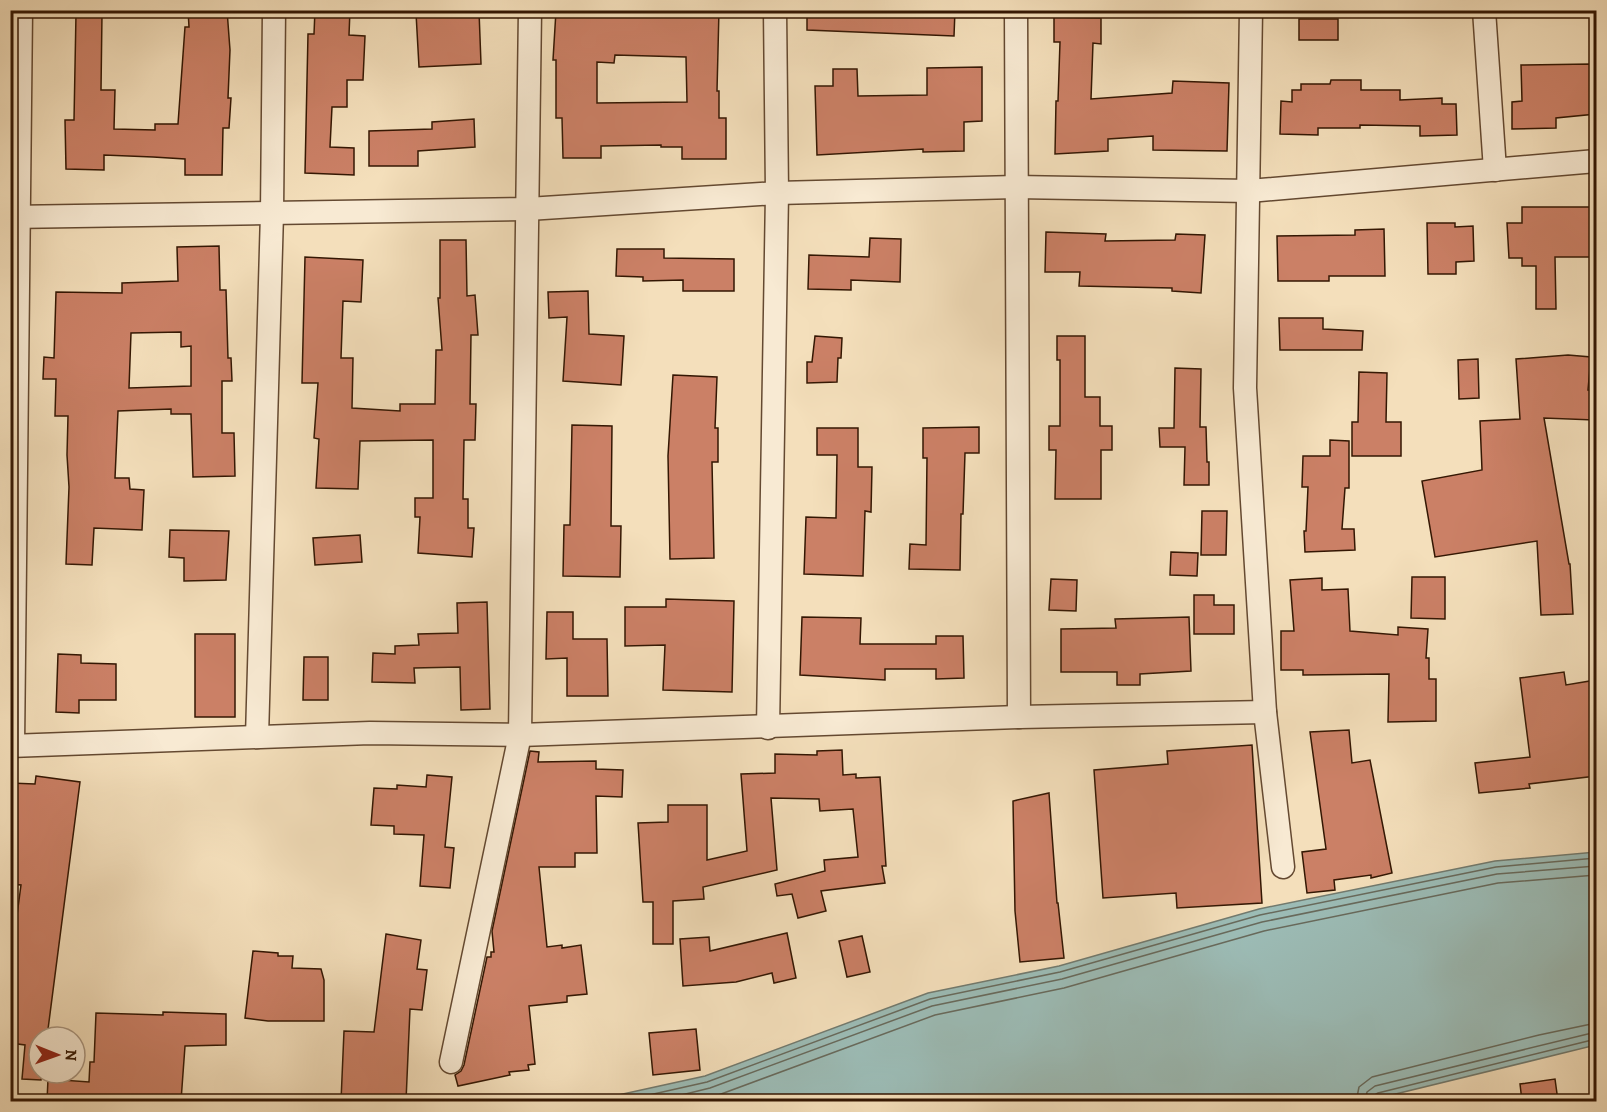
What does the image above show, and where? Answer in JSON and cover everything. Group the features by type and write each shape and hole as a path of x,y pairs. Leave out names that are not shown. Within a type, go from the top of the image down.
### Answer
{"street":[{"path":"21,10 15,217 12,746 370,733 520,735 768,728 1019,717 1265,712"},
{"path":"257,737 272,213 274,10"},
{"path":"451,1062 520,735 530,10"},
{"path":"768,728 777,193 775,10"},
{"path":"1016,10 1019,717"},
{"path":"1251,10 1245,388 1265,712 1283,867"},
{"path":"1484,10 1494,170"},
{"path":"15,217 528,209 777,193 1016,187 1248,191 1596,161"}],"water":[{"path":"1596,852 1596,1045 1367,1101 591,1101 705,1076 928,993 1059,966 1259,909 1495,861"}],"building":[{"path":"188,10 227,10 230,50 228,98 231,98 229,128 223,128 222,175 185,175 185,159 104,155 104,170 66,169 65,120 74,120 76,14 102,14 101,90 115,90 114,129 155,130 155,124 178,124 185,27 189,27"},
{"path":"315,10 350,10 349,35 365,36 363,80 347,80 347,107 332,107 330,147 354,148 354,175 305,173 308,34 314,34"},
{"path":"621,10 719,10 717,91 719,91 719,118 726,118 726,159 682,159 682,147 661,147 661,145 601,146 601,158 563,158 562,118 556,118 556,60 553,60 556,11 621,15","holes":["615,55 686,57 687,102 597,103 597,62 614,63"]},
{"path":"807,10 955,10 954,36 807,30"},
{"path":"479,11 481,64 419,67 416,13"},
{"path":"1054,17 1101,18 1101,44 1093,43 1091,99 1172,93 1173,81 1229,83 1227,151 1153,150 1153,136 1108,139 1108,151 1055,154 1060,42 1054,42"},
{"path":"1299,19 1338,19 1338,40 1299,40"},
{"path":"1591,64 1596,114 1556,118 1556,128 1512,129 1512,102 1522,101 1521,65"},
{"path":"982,67 982,121 964,122 964,151 923,152 923,149 817,155 815,86 833,86 833,69 857,69 858,96 927,95 927,68"},
{"path":"1331,80 1361,80 1361,90 1400,90 1400,100 1442,98 1442,104 1456,104 1457,135 1420,136 1420,126 1360,125 1360,128 1318,128 1318,135 1280,134 1281,101 1292,102 1292,90 1301,90 1301,84 1330,84"},
{"path":"474,119 475,147 418,151 418,166 369,166 369,131 432,129 432,122"},
{"path":"1522,207 1596,207 1596,257 1555,257 1556,309 1536,309 1536,266 1522,266 1522,258 1509,258 1507,223 1522,223"},
{"path":"1427,223 1455,223 1455,227 1473,226 1474,261 1456,262 1456,274 1428,274"},
{"path":"1384,229 1385,276 1329,276 1329,281 1278,281 1277,236 1355,235 1355,230"},
{"path":"1046,232 1106,234 1105,241 1175,240 1176,234 1205,235 1201,293 1172,291 1172,288 1079,286 1080,272 1045,272"},
{"path":"870,238 901,239 900,282 851,280 851,290 808,289 809,255 869,257"},
{"path":"440,240 466,240 467,296 475,295 478,335 471,335 470,404 476,404 475,440 464,440 463,499 468,499 468,528 474,528 472,557 418,553 420,517 415,517 415,498 433,498 433,440 360,441 358,489 316,488 319,439 314,438 318,383 302,383 305,257 363,260 361,302 343,301 341,358 353,358 352,408 400,411 400,404 435,404 436,350 442,350 438,298 440,298"},
{"path":"219,246 220,290 226,290 228,358 231,358 232,381 222,381 222,433 234,433 235,476 193,477 191,414 171,414 171,409 118,411 115,478 129,478 130,489 144,490 142,530 94,528 92,565 66,564 69,487 68,416 55,416 56,379 43,379 44,357 54,358 56,292 122,293 122,283 178,281 177,247","holes":["181,332 181,347 191,346 191,386 129,388 131,333"]},
{"path":"617,249 664,249 664,258 734,259 734,291 683,291 683,280 643,281 643,277 616,276"},
{"path":"588,291 589,334 624,336 621,385 563,381 567,317 549,318 548,292"},
{"path":"1279,318 1323,318 1323,329 1363,331 1362,350 1280,350"},
{"path":"815,336 842,338 837,382 807,383 807,362 812,362"},
{"path":"1057,336 1085,336 1085,397 1100,397 1100,426 1112,426 1112,450 1101,450 1101,499 1055,499 1056,450 1049,450 1049,426 1060,426 1060,360 1057,360"},
{"path":"1568,355 1591,357 1588,390 1595,390 1594,420 1544,418 1570,564 1573,614 1541,615 1537,541 1435,557 1422,481 1482,470 1480,421 1520,419 1516,359"},
{"path":"1478,359 1479,398 1459,399 1458,360"},
{"path":"1175,368 1201,369 1200,427 1206,427 1209,485 1184,485 1185,447 1160,447 1159,428 1174,428"},
{"path":"1359,372 1387,373 1386,422 1401,422 1401,456 1352,456 1352,422 1358,422"},
{"path":"673,375 717,377 715,428 718,428 718,462 712,462 714,558 670,559 668,456"},
{"path":"572,425 612,426 611,526 621,526 620,577 563,576 564,525 570,525"},
{"path":"979,427 979,453 965,453 960,570 909,569 910,544 926,545 927,458 923,458 923,428"},
{"path":"817,428 858,428 858,467 872,467 871,512 865,511 863,576 804,574 806,517 836,518 837,455 817,455"},
{"path":"1330,440 1349,441 1349,488 1345,488 1342,529 1354,529 1355,550 1305,552 1304,531 1306,531 1308,487 1302,487 1303,456 1330,456"},
{"path":"1202,511 1227,511 1226,555 1201,555"},
{"path":"170,530 229,531 226,580 184,581 184,558 169,557"},
{"path":"360,535 362,562 315,565 313,538"},
{"path":"1171,552 1198,553 1197,576 1170,575"},
{"path":"1412,577 1445,577 1445,619 1411,618"},
{"path":"1322,578 1322,590 1348,589 1350,631 1398,635 1398,627 1428,629 1426,658 1429,658 1429,679 1436,679 1436,721 1388,722 1389,674 1303,675 1303,670 1281,670 1281,631 1294,631 1290,580"},
{"path":"1051,579 1077,580 1076,611 1049,610"},
{"path":"1194,595 1214,595 1214,605 1234,605 1234,634 1194,634"},
{"path":"666,599 734,601 732,692 663,690 665,645 625,646 625,607 666,607"},
{"path":"487,602 490,709 461,710 460,667 414,668 415,683 372,682 373,653 395,654 395,646 419,645 418,634 458,633 457,603"},
{"path":"547,612 573,612 573,639 607,639 608,696 567,696 567,658 546,659"},
{"path":"802,617 861,618 860,644 936,644 936,636 963,636 964,678 936,679 936,669 885,669 885,680 800,675"},
{"path":"1189,617 1191,671 1140,674 1140,685 1117,685 1117,672 1061,672 1061,629 1116,628 1115,619"},
{"path":"195,634 235,634 235,717 195,717"},
{"path":"58,654 81,655 81,663 116,664 116,700 79,700 79,713 56,712"},
{"path":"304,657 328,657 328,700 303,700"},
{"path":"1564,672 1566,685 1596,680 1596,776 1529,784 1530,788 1479,793 1475,763 1530,757 1520,678"},
{"path":"1349,730 1352,763 1370,760 1392,873 1371,878 1371,875 1334,880 1335,890 1307,893 1302,852 1326,849 1310,732"},
{"path":"1252,745 1262,903 1177,908 1176,893 1103,898 1094,770 1168,764 1167,751"},
{"path":"842,750 843,775 856,774 856,778 880,777 886,866 882,866 885,883 821,891 826,911 798,918 792,894 777,896 775,884 825,871 824,860 858,857 853,809 820,811 819,799 771,798 777,870 703,887 704,899 673,901 673,944 653,944 653,902 643,902 638,823 668,822 668,805 707,805 707,860 747,851 741,774 775,773 775,754 817,755 817,751"},
{"path":"530,751 539,752 538,762 596,761 596,769 623,770 622,797 596,796 597,853 575,853 575,867 539,867 547,947 562,945 562,948 581,945 587,994 567,996 567,1002 529,1006 535,1064 528,1065 529,1070 509,1072 510,1075 458,1086 455,1075 464,1065 487,957 491,957 491,952 494,952 492,931"},
{"path":"427,775 452,777 445,847 454,848 450,888 420,886 424,835 394,834 394,826 371,825 374,788 397,789 397,785 426,787"},
{"path":"36,776 80,782 49,1025 27,1025 27,1079 22,1079 25,1045 10,1043 10,968 21,885 10,884 10,783 35,784"},
{"path":"1049,793 1057,903 1064,958 1020,962 1015,911 1013,801"},
{"path":"787,933 796,978 774,983 772,973 736,982 683,986 680,939 709,937 710,951"},
{"path":"386,934 421,940 417,969 427,970 422,1010 410,1009 406,1101 341,1101 344,1031 374,1032"},
{"path":"862,936 870,972 847,977 839,941"},
{"path":"253,951 278,953 278,956 293,956 292,968 321,969 324,980 324,1021 268,1021 245,1018"},
{"path":"163,1012 226,1014 226,1045 185,1046 181,1101 47,1101 48,1085 87,1085 89,1082 90,1062 94,1062 96,1013 163,1015"},
{"path":"696,1029 700,1070 653,1075 649,1033"},
{"path":"1555,1079 1558,1101 1522,1101 1520,1084"}]}
